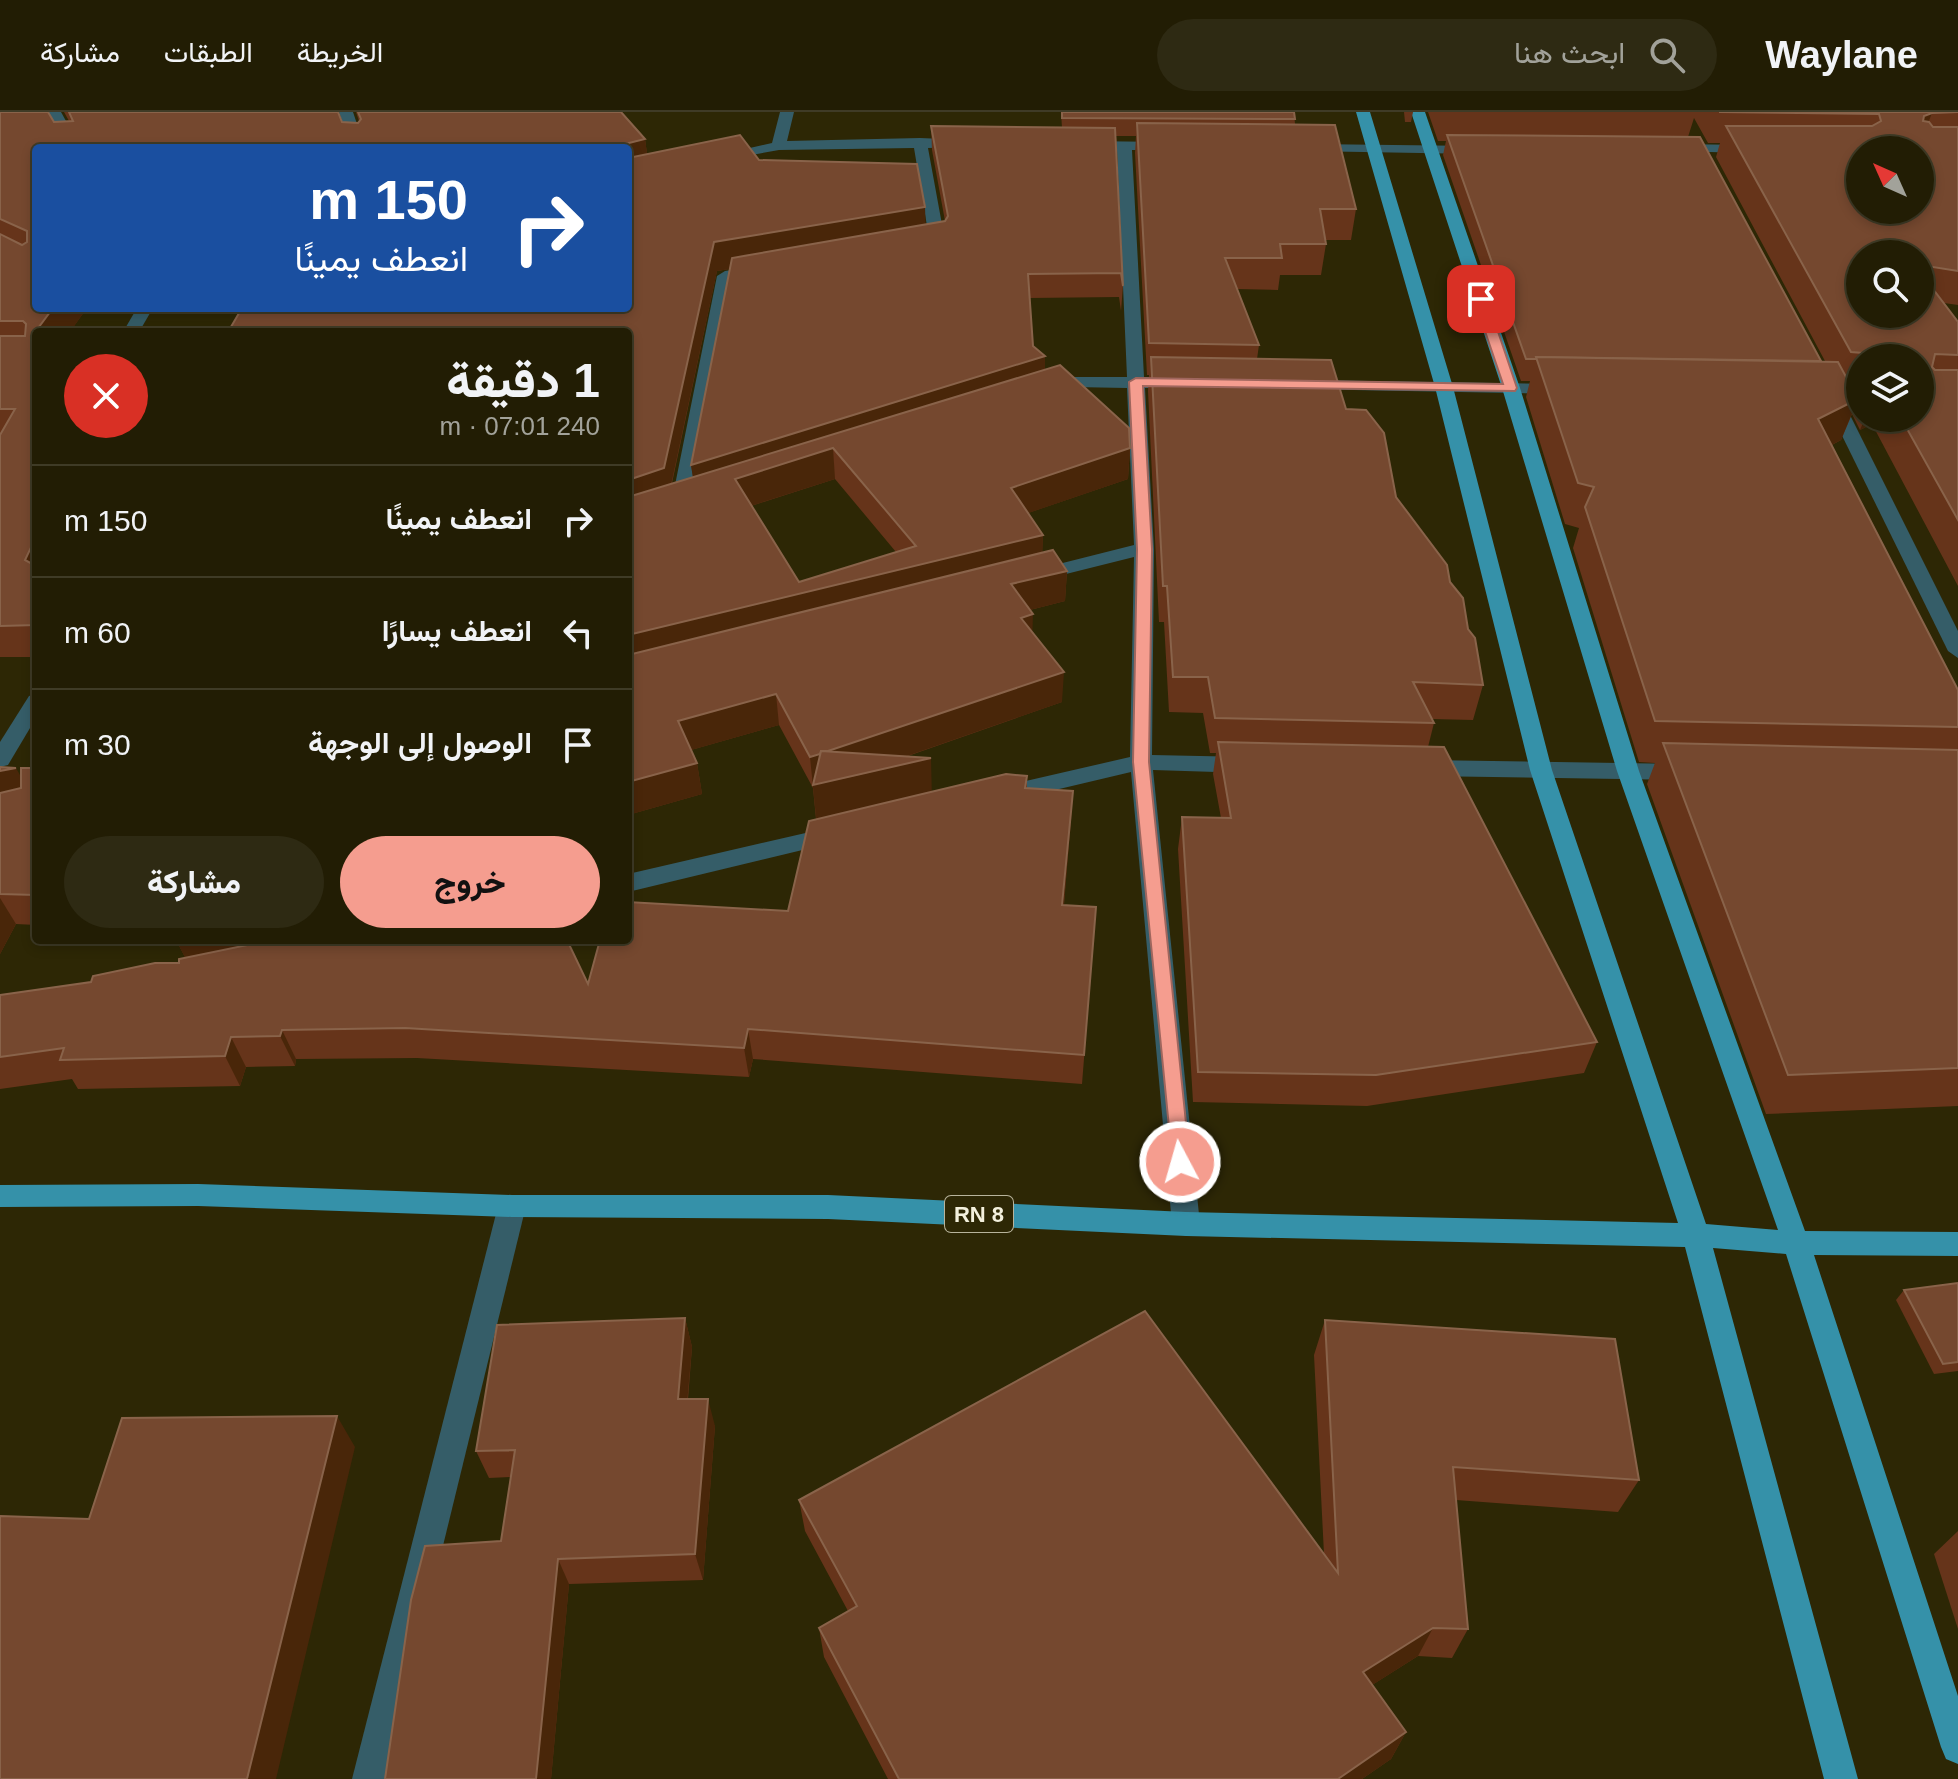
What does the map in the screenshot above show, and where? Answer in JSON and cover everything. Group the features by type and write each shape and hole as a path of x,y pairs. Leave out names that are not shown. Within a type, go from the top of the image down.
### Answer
{"main road":[{"path":"1363,112 1444,387 1541,770 1696,1235 1841,1779"},
{"path":"1418,112 1511,388 1628,771 1796,1243 1958,1747"},
{"name":"RN 8","path":"0,1196 198,1195 512,1206 828,1207 1186,1224 1696,1235 1796,1243 1958,1244"}],"street":[{"path":"54,112 72,144"},
{"path":"346,112 357,144"},
{"path":"779,146 787,112"},
{"path":"1688,124 1704,155"},
{"path":"907,246 937,241 920,142"},
{"path":"703,163 779,146 982,143"},
{"path":"1077,145 1186,146"},
{"path":"1124,146 1144,549 1141,762 1186,1224"},
{"path":"1295,148 1494,150"},
{"path":"1653,149 1704,155 1764,149"},
{"path":"681,504 725,276 771,269"},
{"path":"1027,396 1072,382 1197,383"},
{"path":"1290,385 1575,389"},
{"path":"1828,390 1958,651"},
{"path":"1008,582 1144,549"},
{"path":"0,760 32,708"},
{"path":"985,799 1141,762 1269,765"},
{"path":"1397,767 1706,773"},
{"path":"632,882 861,828"},
{"path":"369,1779 512,1206"}],"building":[{"path":"0,112 48,112 54,122 73,121 69,112 338,112 342,122 358,123 361,119 358,112 621,112 645,139 625,144 32,144 32,312 50,312 38,328 32,328 32,545 25,560 32,564 32,625 0,626 0,435 15,409 0,409 0,336 25,336 26,324 23,321 0,321 0,234 22,245 27,242 27,231 0,219"},
{"path":"1062,112 1294,112 1295,119 1062,118"},
{"path":"1719,112 1958,112 1932,113 1924,116 1923,121 1933,127 1958,127 1958,271 1934,267 1934,240 1846,240 1846,328 1934,328 1934,290 1958,322 1958,355 1935,354 1934,358 1934,344 1847,344 1726,126 1872,126 1881,121 1879,114"},
{"path":"1137,123 1335,125 1356,209 1320,209 1326,244 1280,244 1282,258 1225,258 1259,345 1149,343"},
{"path":"931,126 1115,128 1123,286 1121,273 1028,274 1033,346 1045,356 691,465 732,258 945,221 948,216"},
{"path":"740,135 759,160 917,164 925,207 714,242 664,468 632,479 632,328 230,328 240,312 632,312 632,157"},
{"path":"1447,135 1700,137 1821,361 1526,359"},
{"path":"1151,357 1331,360 1346,409 1366,410 1384,433 1396,497 1447,565 1450,582 1463,598 1468,629 1475,638 1483,685 1413,682 1434,723 1215,718 1208,677 1173,677 1167,586 1163,586"},
{"path":"1536,357 1838,362 1846,377 1846,405 1818,419 1958,690 1958,727 1655,721 1585,507 1594,487 1578,483"},
{"path":"1060,365 1129,428 1130,448 1011,488 1043,535 632,634 632,496","holes":["833,448 916,546 799,582 735,479"]},
{"path":"1934,369 1958,370 1958,520 1909,432 1934,432"},
{"path":"1053,550 1067,571 1011,584 1033,614 1021,618 1064,672 810,757 776,694 678,721 697,763 632,781 632,654"},
{"path":"1218,742 1444,747 1597,1042 1376,1075 1198,1072 1182,817 1231,818"},
{"path":"1663,743 1958,750 1958,1068 1788,1075"},
{"path":"821,751 931,758 813,785"},
{"path":"21,768 32,768 32,895 0,894 0,793 21,788"},
{"path":"1006,774 1027,776 1025,788 1073,791 1062,905 1096,907 1084,1055 748,1029 744,1048 405,1028 282,1030 280,1036 231,1037 225,1056 60,1060 64,1048 0,1057 0,995 91,982 93,976 155,963 179,963 179,959 252,944 569,944 588,984 599,944 632,944 632,902 788,911 809,821"},
{"path":"1958,1283 1958,1362 1943,1364 1904,1290"},
{"path":"1145,1311 1338,1573 1325,1320 1615,1339 1639,1480 1453,1467 1468,1629 1433,1628 1363,1672 1406,1732 1338,1779 899,1779 819,1628 857,1606 799,1500"},
{"path":"685,1318 678,1399 708,1399 695,1554 558,1559 536,1779 385,1779 411,1600 425,1546 501,1541 515,1450 476,1451 497,1325"},
{"path":"337,1416 247,1779 0,1779 0,1516 89,1519 122,1418"}],"route":[{"path":"1180,1162 1141,762 1144,549 1136,382 1511,388 1481,299"}]}
